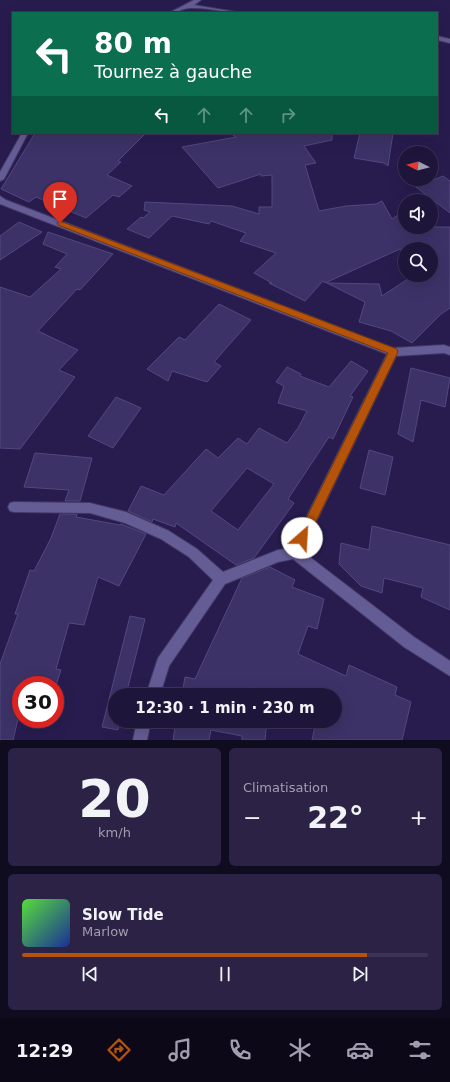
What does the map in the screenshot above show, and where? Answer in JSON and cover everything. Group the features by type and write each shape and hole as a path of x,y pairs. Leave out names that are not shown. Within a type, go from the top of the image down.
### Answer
{"street":[{"path":"174,12 189,6 198,0"},
{"path":"189,6 232,12"},
{"path":"438,38 450,41"},
{"path":"0,178 24,134"},
{"path":"0,198 3,202 393,352 448,348"},
{"path":"295,553 393,352"},
{"path":"14,507 90,508 126,518 165,535 193,553 221,579"},
{"path":"154,688 163,663 221,579 272,558 295,553"},
{"path":"295,553 409,642 450,669"},
{"path":"140,740 142,728"}],"building":[{"path":"34,134 145,134 118,161 121,162 107,175 132,186 119,197 113,195 86,218 36,197 29,202 1,189"},
{"path":"232,134 332,134 332,140 304,146 316,163 305,165 319,211 346,206 376,204 382,201 392,219 398,215 398,234 438,234 438,227 450,227 450,308 441,314 412,343 391,331 359,322 365,302 327,283 379,284 382,296 403,282 438,282 438,242 398,242 398,250 325,283 323,281 305,301 269,283 272,283 254,273 276,253 240,241 246,233 211,221 209,224 172,216 149,238 127,229 141,217 143,218 150,212 144,210 145,202 232,206 259,214 259,207 272,207 272,175 261,176 261,174 218,188 182,147 236,137"},
{"path":"360,134 393,134 388,166 384,163 354,158"},
{"path":"443,176 450,181 450,213 438,204 438,194 425,194 416,187 438,186 438,178"},
{"path":"19,222 42,232 0,260 0,236"},
{"path":"48,232 113,254 80,290 77,289 38,331 78,350 59,370 75,377 20,449 0,448 0,287 30,297 61,269 55,267 67,254 43,244"},
{"path":"219,304 251,320 214,362 221,366 207,382 172,371 168,381 147,369 179,337 185,340"},
{"path":"351,361 368,371 350,396 353,397 333,439 329,437 288,499 294,503 254,558 236,565 176,523 175,527 153,519 152,522 128,511 141,486 164,495 206,449 218,458 238,438 247,444 259,428 287,443 298,428 307,411 278,403 284,386 276,382 287,367 301,374 300,376 329,387","holes":["247,468 274,484 238,530 211,511"]},
{"path":"411,368 450,378 445,407 421,400 413,442 398,434"},
{"path":"116,397 141,408 113,448 88,436"},
{"path":"369,450 393,457 385,495 360,488"},
{"path":"35,453 92,458 80,501 65,501 69,490 24,487"},
{"path":"60,514 77,514 76,517 121,524 146,534 119,586 98,577 84,625 69,623 56,669 61,670 59,676 12,676 12,728 16,728 13,740 0,740 0,664 18,614 15,614 30,570 34,571 51,538"},
{"path":"372,526 450,545 450,610 421,597 423,588 384,578 382,593 361,586 339,564 341,543 369,550"},
{"path":"270,567 295,580 292,587 324,599 317,629 308,626 298,654 346,676 349,665 397,687 395,695 411,702 402,740 312,740 315,728 342,728 342,688 183,688 185,677 195,679 242,578"},
{"path":"130,616 145,619 128,688 112,688"},
{"path":"108,703 108,728 118,728 118,730 102,727"},
{"path":"175,728 266,728 265,740 242,740 242,736 211,730 209,740 173,740"}],"route":[{"path":"60,223 393,352 302,538"}]}
